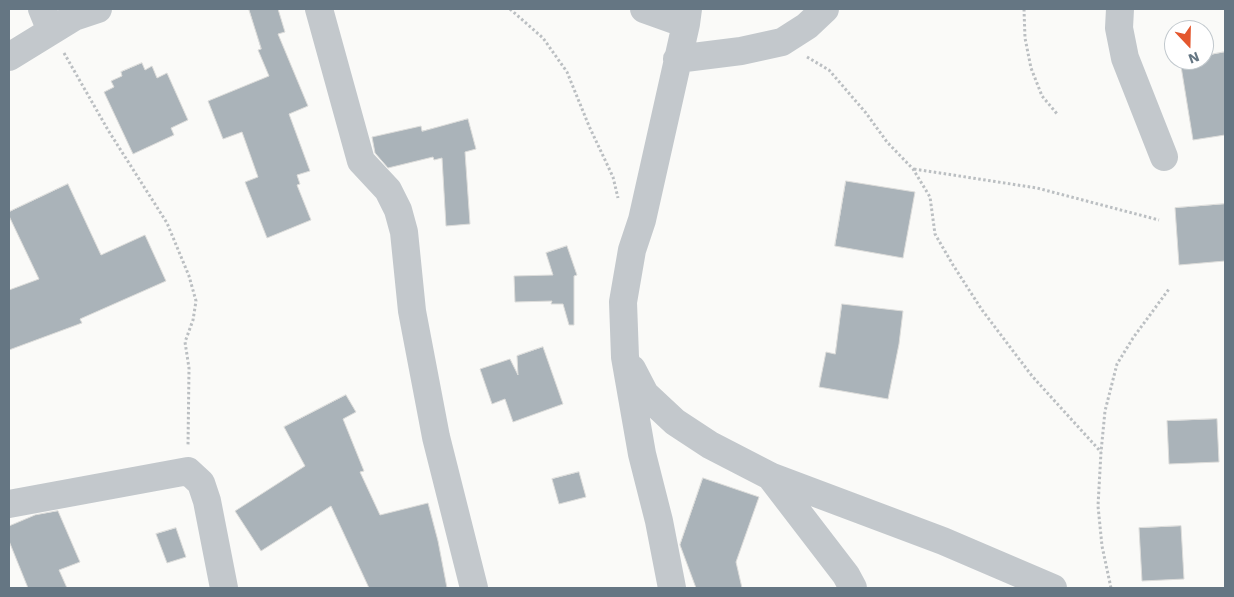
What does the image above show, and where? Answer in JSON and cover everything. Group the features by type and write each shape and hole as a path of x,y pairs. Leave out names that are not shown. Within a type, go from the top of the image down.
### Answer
{"street":[{"path":"9,57 47,20 74,17 98,9"},
{"path":"318,9 361,161 388,190 398,210 404,232 412,311 436,437 474,588"},
{"path":"644,9 687,17 642,220 632,250 623,302 625,357 642,454 659,521 672,588"},
{"path":"677,59 741,51 782,42 807,26 825,9"},
{"path":"1120,9 1119,28 1125,58 1164,157"},
{"path":"625,357 645,394 675,422 710,446 770,476 943,541 1052,588"},
{"path":"9,504 188,471 201,483 207,501 224,588"},
{"path":"770,476 846,575 853,588"}],"path":[{"path":"510,9 543,38 566,72 613,177 620,205"},
{"path":"1024,9 1025,38 1030,68 1042,96 1058,115"},
{"path":"47,20 108,130 166,223 189,276 196,301 193,320 185,342 189,368 188,471"},
{"path":"782,42 829,70 866,113 887,142 914,169 930,197 935,234 977,303 1032,376 1101,452"},
{"path":"914,169 1037,188 1159,220"},
{"path":"1111,588 1102,546 1098,506 1105,411 1117,364 1133,338 1169,289"}],"building":[{"path":"249,9 278,9 285,32 278,34 308,106 289,114 310,171 297,175 300,184 297,185 311,220 267,238 245,182 258,177 242,132 223,139 208,101 269,76 258,50 261,49"},
{"path":"1225,52 1225,135 1193,140 1182,70 1214,70 1214,54"},
{"path":"142,63 145,70 152,66 157,78 167,73 188,120 171,128 174,135 133,154 104,92 114,87 111,81 122,76 121,72"},
{"path":"468,119 476,149 465,152 470,224 446,226 442,158 434,160 433,157 388,168 375,153 372,137 421,126 422,131"},
{"path":"846,181 915,192 903,258 835,246"},
{"path":"68,184 101,255 145,235 166,281 80,319 82,323 9,350 9,290 39,279 9,216 9,212"},
{"path":"1225,204 1225,261 1179,265 1175,208"},
{"path":"567,246 577,275 574,276 574,325 569,325 563,304 551,304 552,301 515,302 514,276 553,275 546,253"},
{"path":"842,304 903,311 899,344 888,399 819,387 826,352 835,354"},
{"path":"543,347 563,404 513,422 505,399 492,404 480,369 510,359 518,375 517,356"},
{"path":"346,395 356,412 343,419 364,471 360,472 380,515 428,503 447,588 369,588 331,506 261,551 235,511 305,466 284,427"},
{"path":"1217,419 1219,462 1169,464 1167,421"},
{"path":"579,472 586,497 559,504 552,479"},
{"path":"703,478 759,497 736,562 742,588 696,588 680,545"},
{"path":"58,511 80,562 59,570 67,588 28,588 9,541 9,526 35,515"},
{"path":"1181,526 1184,579 1142,581 1139,528"},
{"path":"176,528 186,557 167,563 156,534"}]}
